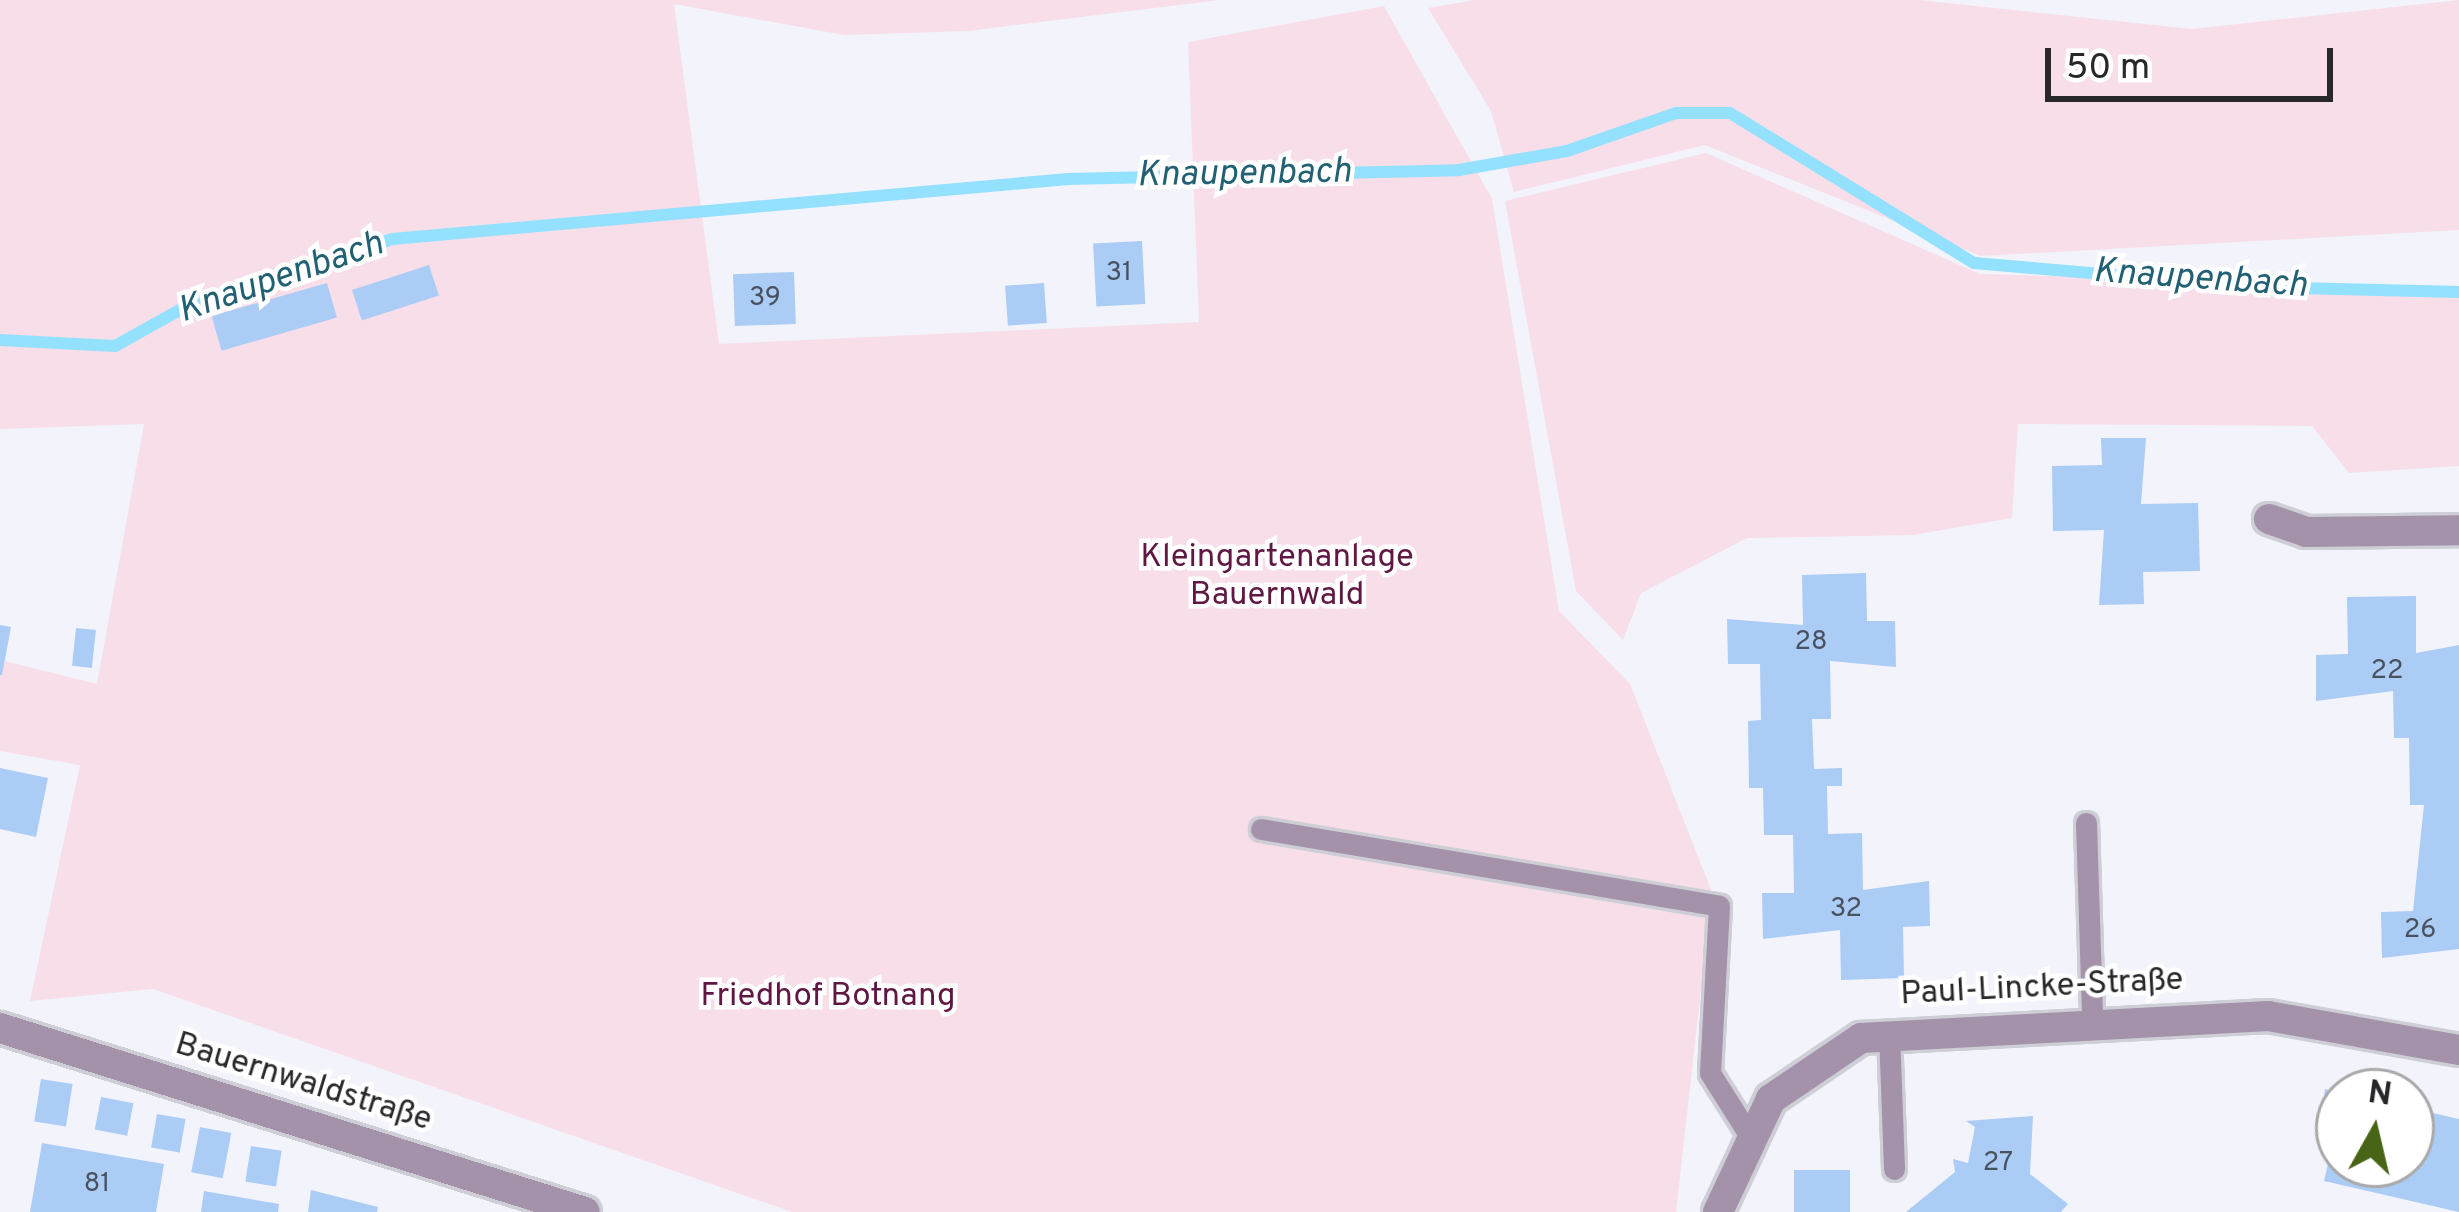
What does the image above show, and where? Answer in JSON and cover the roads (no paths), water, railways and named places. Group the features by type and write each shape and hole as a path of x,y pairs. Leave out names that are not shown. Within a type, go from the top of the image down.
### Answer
{"street":[{"path":"2269,519 2306,532 2459,530"},
{"name":"Paul-Lincke-Straße","path":"1718,1212 1748,1132 1799,1073 1889,1032 2092,1019 2268,1016 2459,1050"},
{"name":"Bauernwaldstraße","path":"0,1028 585,1212"}],"lane":[{"path":"2086,823 2092,1019"},
{"path":"1261,829 1719,906 1710,1073 1748,1132"},
{"path":"1889,1032 1894,1169"}],"waterway":[{"name":"Knaupenbach","path":"0,340 115,346 194,302 393,239 1068,179 1459,170 1567,151 1676,113 1730,113 1974,263 2256,287 2459,292"}],"park label":[{"name":"Kleingartenanlage Bauernwald","path":"1277,578"},
{"name":"Friedhof Botnang","path":"828,998"}]}
